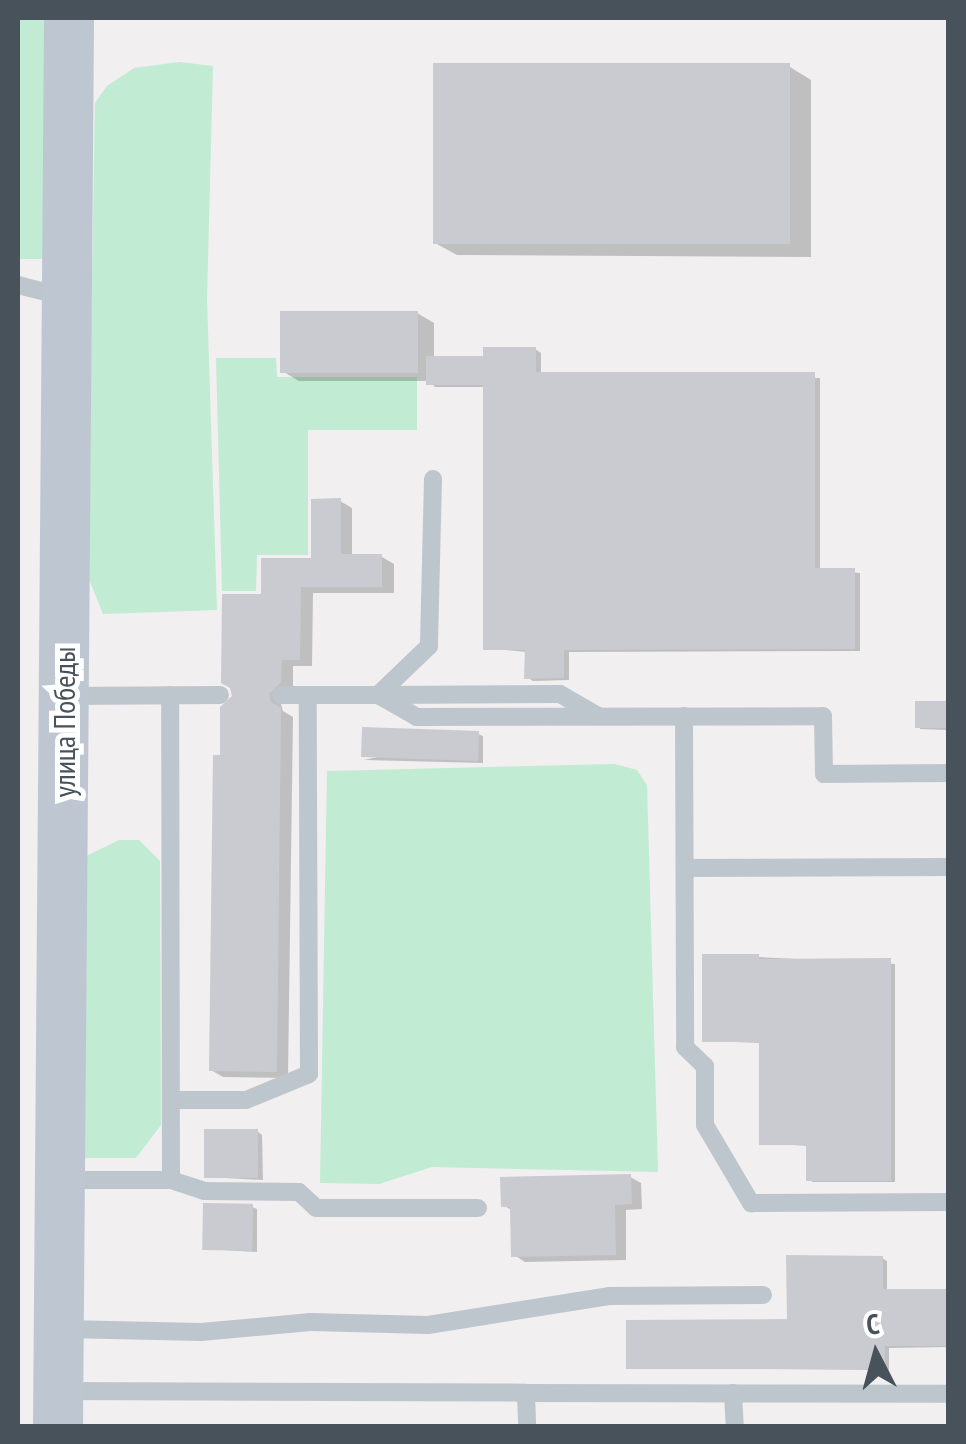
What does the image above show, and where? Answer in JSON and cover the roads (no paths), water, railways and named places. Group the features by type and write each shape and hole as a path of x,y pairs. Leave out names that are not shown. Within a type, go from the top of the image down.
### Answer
{"main road":[{"name":"улица Победы","path":"58,1409 69,18"}],"lane":[{"path":"18,285 67,298"},
{"path":"378,695 429,646 433,479"},
{"path":"281,695 560,694 598,716 824,716 824,774 948,773"},
{"path":"64,696 220,695"},
{"path":"171,1100 246,1100 309,1074 308,695"},
{"path":"170,696 171,1180"},
{"path":"684,716 686,1047 705,1066 705,1125 751,1203 948,1202"},
{"path":"685,868 948,867"},
{"path":"60,1180 171,1180 204,1192 299,1192 316,1208 478,1208"},
{"path":"58,1329 201,1332 311,1322 428,1325 609,1296 764,1295"},
{"path":"526,1393 527,1426"},
{"path":"58,1409 526,1393 948,1394"},
{"path":"733,1393 735,1426"}]}
